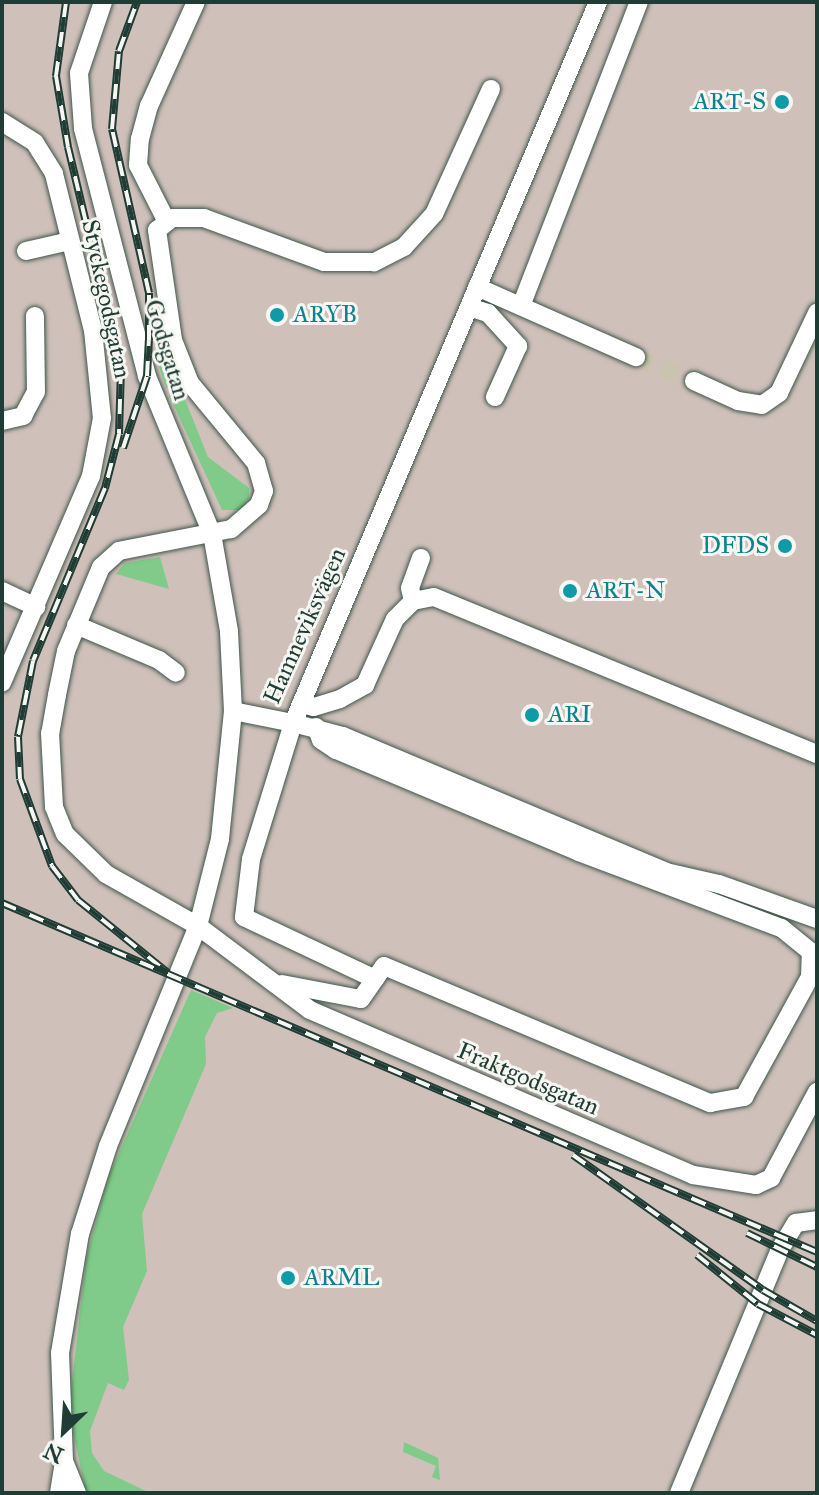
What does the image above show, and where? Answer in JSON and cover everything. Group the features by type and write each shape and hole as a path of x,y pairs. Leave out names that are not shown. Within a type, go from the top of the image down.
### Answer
{"street":[{"name":"Godsgatan","path":"103,2 79,73 83,128 147,376 212,534 229,631 233,711"},
{"path":"196,2 149,106 140,139 138,165 166,220 204,218 324,262 374,262 404,247 434,214 491,89"},
{"name":"Hamneviksvägen","path":"59,1493 64,1461 60,1353 80,1234 108,1146 198,926 220,839 233,711 293,723 598,2"},
{"path":"521,306 639,2"},
{"name":"Styckegodsgatan","path":"2,122 45,155 93,330 102,418 91,476 2,683"},
{"name":"Fraktgodsgatan","path":"166,220 157,230 156,248 173,340 190,383 240,442 262,478 259,505 247,518 212,534 119,551 101,567 76,625 50,733 51,782 65,834 106,874 198,926 310,1010 630,1150 730,1184 756,1185 771,1178 817,1092"},
{"path":"26,251 70,241"},
{"path":"477,287 636,357"},
{"path":"469,307 488,313 518,346 495,397"},
{"path":"694,381 738,401 762,405 779,393 817,313"},
{"path":"2,421 23,416 36,392 35,316"},
{"path":"413,601 410,588 421,558"},
{"path":"2,591 36,607"},
{"path":"301,704 327,703 365,685 395,619 413,601 451,600 817,754"},
{"path":"76,625 159,660 176,673"},
{"path":"375,979 244,917 253,848 293,723 316,727 666,872 719,884 817,919"},
{"path":"275,982 330,997 361,999 384,966 710,1103 744,1097 810,977 811,952 781,928 593,858 336,750 321,740 316,727"},
{"path":"679,1493 779,1251 796,1223 817,1220"},
{"name":"Hamneviksvägen","path":"64,1461 77,1493"}],"shaded area":[{"path":"2,2 817,2 817,1493 2,1493"}],"green space":[{"path":"159,340 165,341 178,378 175,388 166,388 155,354"},
{"path":"182,392 208,457 249,488 249,499 240,510 222,510 169,395"},
{"path":"160,557 169,589 116,574 125,563"},
{"path":"191,990 233,1008 217,1013 205,1037 206,1064 142,1214 147,1271 123,1327 129,1380 124,1390 108,1383 90,1431 92,1453 104,1471 150,1493 86,1493 73,1431 71,1391 86,1259 108,1178"},
{"path":"404,1442 438,1458 440,1480 432,1477 436,1466 403,1452"}],"tunnel":[{"path":"636,357 694,381"}],"railway":[{"path":"66,2 56,76 68,147 121,369 119,434 105,488 33,661 18,737 20,779 52,866 78,900 168,973"},
{"path":"123,448 147,376 149,340 149,293 112,129 119,51 137,2"},
{"path":"2,903 817,1252"},
{"path":"573,1155 763,1290 817,1321"},
{"path":"747,1233 817,1267"},
{"path":"697,1255 758,1304 817,1335"}],"place":[{"name":"ART-S","path":"782,102"},
{"name":"ARYB","path":"277,315"},
{"name":"DFDS","path":"785,546"},
{"name":"ART-N","path":"570,591"},
{"name":"ARI","path":"532,715"},
{"name":"ARML","path":"288,1278"}]}
